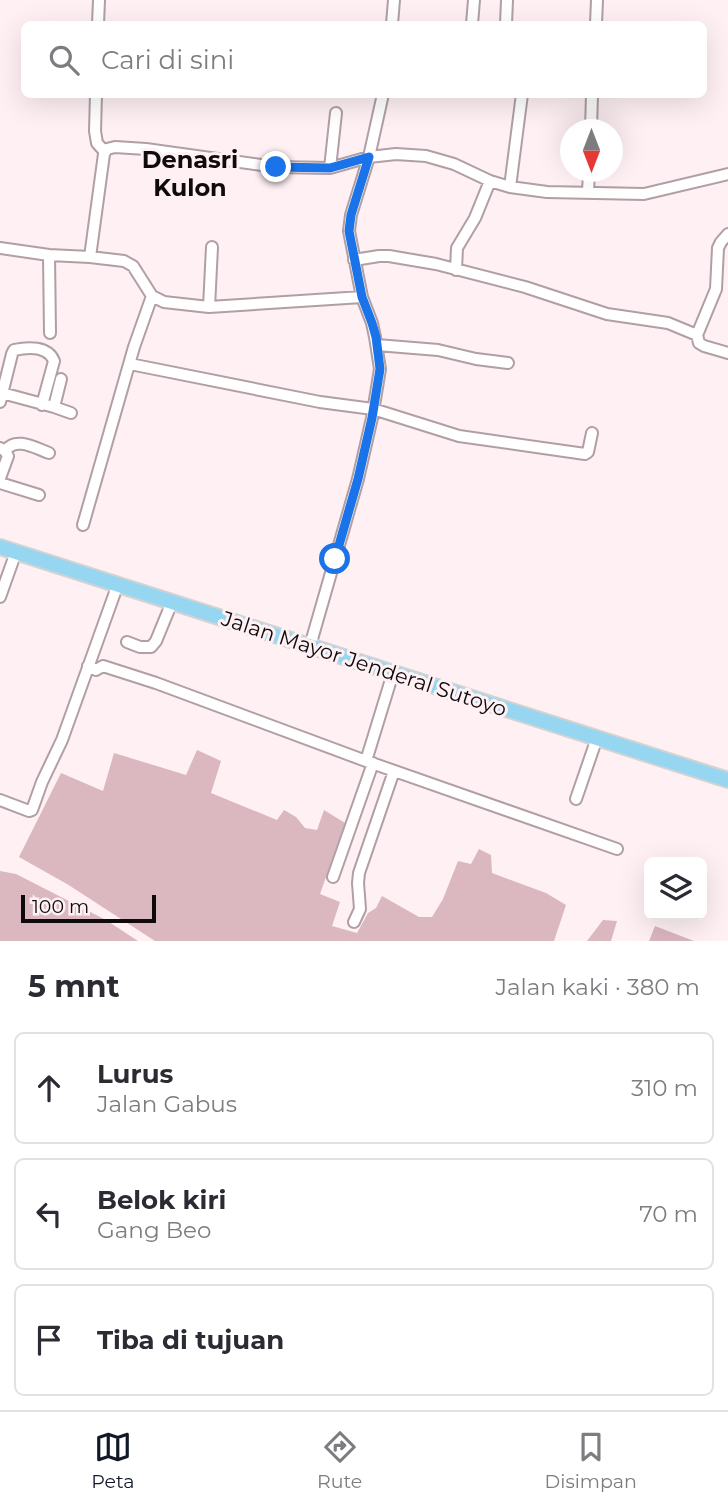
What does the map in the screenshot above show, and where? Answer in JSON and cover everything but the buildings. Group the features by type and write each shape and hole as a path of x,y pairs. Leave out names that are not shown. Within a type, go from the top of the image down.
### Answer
{"main road":[{"name":"Jalan Mayor Jenderal Sutoyo","path":"0,547 728,780"}],"street":[{"path":"98,21 99,0"},
{"path":"393,21 394,0"},
{"path":"472,21 474,0"},
{"path":"506,21 507,0"},
{"path":"596,21 597,0"},
{"path":"96,98 97,143 105,152"},
{"path":"310,646 358,479 380,369 372,323 358,283 349,231 382,98"},
{"path":"510,187 521,98"},
{"path":"591,119 592,98"},
{"path":"330,168 336,113"},
{"path":"90,257 105,152 115,147 276,167 330,168 369,157 426,156 454,164 510,187 547,192 639,194 728,174"},
{"path":"456,270 457,248 475,218 491,181"},
{"path":"588,182 588,192"},
{"path":"728,234 718,248 716,289 697,335 697,340 704,346 728,353"},
{"path":"209,307 212,247"},
{"path":"0,248 124,261 133,266 152,296 164,302 209,307 362,297"},
{"path":"49,255 50,333"},
{"path":"354,260 389,256 436,264 607,314 668,323 697,335"},
{"path":"346,298 358,283"},
{"path":"83,525 152,296"},
{"path":"377,345 438,350 508,363"},
{"path":"54,407 60,379 51,354 41,349 14,350 1,398 54,407 71,414"},
{"path":"130,364 373,413 460,436 585,454 588,452 592,433"},
{"path":"42,405 60,379"},
{"path":"39,495 0,481 8,456 3,449 21,443 49,453"},
{"path":"0,597 16,552"},
{"path":"0,800 32,810 92,668 122,585"},
{"path":"127,642 140,647 151,647 172,602"},
{"path":"92,668 102,666 156,683 394,771 617,849"},
{"path":"333,877 370,762 393,673"},
{"path":"576,799 597,738"},
{"path":"354,922 360,909 359,873 394,771"}],"shaded area":[{"path":"197,750 221,761 211,793 277,820 284,810 296,817 305,828 317,830 324,810 345,823 320,894 340,902 332,926 357,933 382,896 419,917 432,917 443,899 458,861 471,864 479,849 491,855 492,873 546,893 566,905 554,941 155,941 67,884 19,857 61,773 103,791 114,753 186,775"},
{"path":"0,871 16,874 106,920 138,941 0,941"},
{"path":"603,920 617,921 611,941 587,941"},
{"path":"655,926 694,941 649,941"}],"district":[{"name":"Denasri Kulon","path":"190,174"}],"route":[{"path":"276,167 330,168 369,157 351,215 349,231 358,283 376,337 380,369 358,479 335,559"}]}
